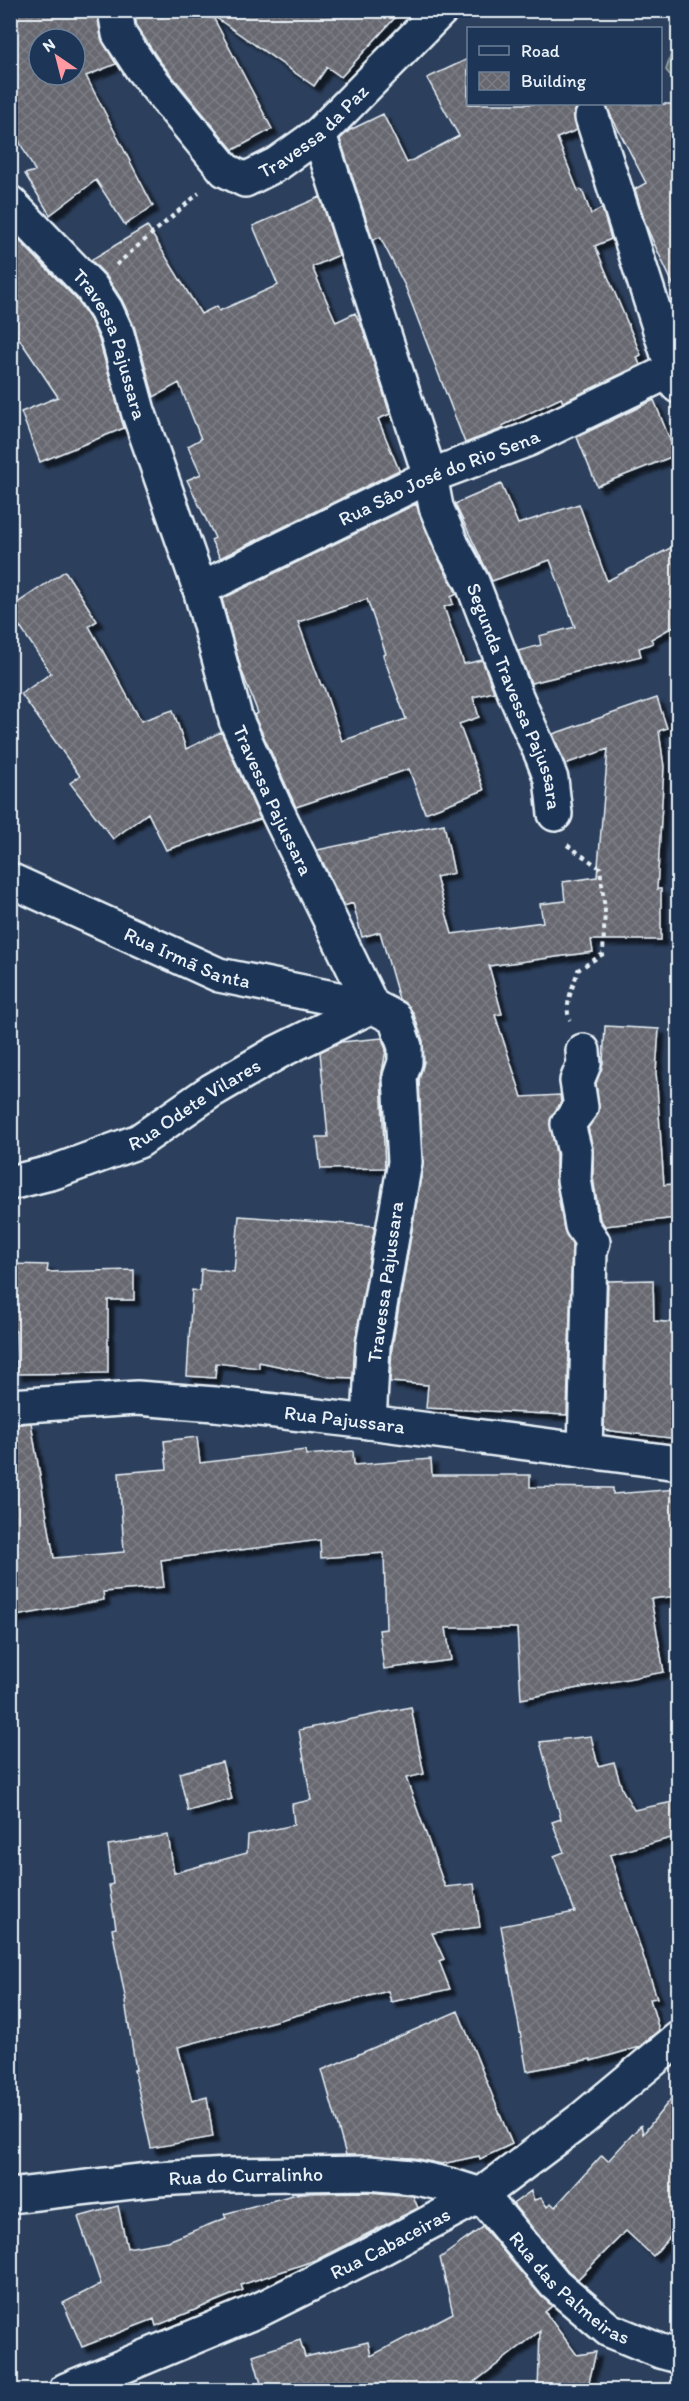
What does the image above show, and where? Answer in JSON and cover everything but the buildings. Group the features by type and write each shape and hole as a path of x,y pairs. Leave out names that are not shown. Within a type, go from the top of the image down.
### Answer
{"street":[{"path":"115,10 119,34 142,69 225,170"},
{"name":"Travessa da Paz","path":"225,170 245,180 277,164 319,134 441,10"},
{"path":"592,117 676,374"},
{"name":"Segunda Travessa Pajussara","path":"319,134 430,476 436,507 452,545 472,582 515,694 543,758 551,779 555,814"},
{"name":"Travessa Pajussara","path":"10,203 91,287 106,310 117,334 138,411 200,589 240,732 372,1006 395,1018 405,1047 405,1062 400,1077 405,1162 373,1346 369,1422"},
{"name":"Rua Sâo José do Rio Sena","path":"200,589 430,476 529,439 676,374"},
{"name":"Rua Irmã Santa","path":"10,880 219,975 372,1006"},
{"name":"Rua Odete Vilares","path":"10,1183 54,1172 139,1141 211,1091 278,1052 372,1006"},
{"path":"583,1051 584,1064 577,1080 581,1107 568,1124 575,1152 574,1179 582,1226 593,1242 590,1251 585,1451"},
{"name":"Rua Pajussara","path":"10,1406 137,1398 214,1404 678,1463"},
{"name":"Rua Cabaceiras","path":"66,2391 261,2309 481,2195 582,2119 678,2039"},
{"name":"Rua do Curralinho","path":"10,2196 169,2178 369,2173 412,2177 481,2195"},
{"name":"Rua das Palmeiras","path":"481,2195 555,2284 609,2330 678,2356"}],"path":[{"name":"Travessa da Paz","path":"91,287 225,170"},
{"name":"Segunda Travessa Pajussara","path":"555,814 565,843 600,868 605,909 603,954 578,970 566,1013 583,1051"}],"green space":[{"path":"676,38 678,38 678,85 666,70"}]}
